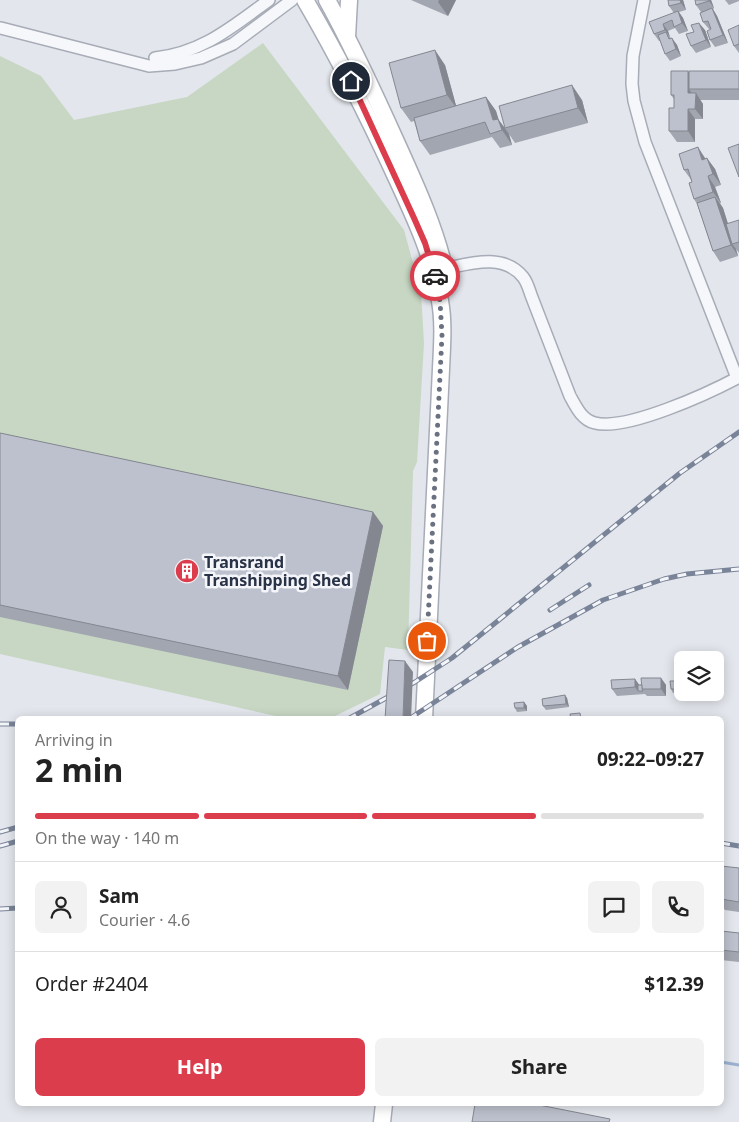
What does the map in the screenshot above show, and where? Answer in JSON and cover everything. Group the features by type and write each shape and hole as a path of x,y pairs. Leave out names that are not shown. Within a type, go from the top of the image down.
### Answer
{"main road":[{"path":"305,0 358,95 414,218 440,269 442,335 424,716"},
{"path":"327,0 347,37 412,176 427,214 440,269 450,299 452,337 434,716"},
{"path":"347,37 349,0"},
{"path":"382,1122 384,1106"},
{"path":"392,1122 394,1106"}],"street":[{"path":"116,58 164,58 196,49 225,33 269,0"},
{"path":"1,28 149,66 175,64 201,58 233,44 292,0"},
{"path":"440,269 480,262 492,262 510,267 518,272 524,279 531,295 570,396 585,419 594,423 606,425 628,422 700,396 738,378 645,142 634,102 632,84 633,56 644,0"}],"green space":[{"path":"263,43 404,230 421,292 424,343 417,462 413,471 408,650 385,647 380,694 335,716 276,716 0,654 0,56 41,76 74,120 187,97"}],"building":[{"path":"668,0 680,0 681,3 669,6"},
{"path":"695,0 709,0 709,1 696,5"},
{"path":"712,8 723,35 710,40 707,31 711,29 708,21 703,22 700,13"},
{"path":"678,11 682,23 674,27 672,20 663,24 665,30 654,34 649,22"},
{"path":"699,23 706,40 691,46 686,34 694,32 691,25"},
{"path":"739,25 739,44 734,46 728,30"},
{"path":"666,32 669,39 672,38 676,49 665,54 658,35"},
{"path":"435,50 447,95 401,108 389,63"},
{"path":"671,71 688,71 688,93 696,93 695,109 688,109 688,131 669,131 669,108 674,108 674,95 671,95"},
{"path":"689,71 739,71 739,89 689,89"},
{"path":"572,85 578,108 505,128 499,106"},
{"path":"486,97 493,120 498,119 502,130 490,134 485,122 420,141 414,118"},
{"path":"739,144 739,177 728,148"},
{"path":"698,147 702,160 707,158 713,174 708,176 713,192 694,199 689,183 692,182 688,169 684,170 679,154"},
{"path":"715,197 731,245 713,251 697,203"},
{"path":"739,220 739,242 732,244 726,224"},
{"name":"Transrand Transhipping Shed","path":"0,433 373,512 338,676 0,605"},
{"path":"389,660 405,661 403,716 385,716"},
{"path":"641,678 661,678 661,689 642,689"},
{"path":"635,679 635,687 612,689 611,680"},
{"path":"670,681 674,681 674,689 671,689"},
{"path":"638,685 642,685 643,691 638,691"},
{"path":"565,695 566,704 543,706 542,699"},
{"path":"524,702 524,708 515,708 514,703"},
{"path":"580,713 580,716 570,716 570,714"},
{"path":"724,866 739,868 739,902 724,900"},
{"path":"724,931 739,933 739,952 724,950"},
{"path":"475,1106 544,1106 610,1119 609,1122 472,1122"}],"waterway":[{"path":"724,1062 739,1065"}],"railway":[{"path":"353,716 415,682 452,658 680,473 739,432"},
{"path":"414,716 518,647 603,600 664,579 687,574 739,569"},
{"path":"550,610 589,585"},
{"path":"0,724 15,724"},
{"path":"0,832 15,828"},
{"path":"0,846 15,842"},
{"path":"724,844 739,846"},
{"path":"0,909 15,908"}],"way so far":[{"path":"427,641 442,335 440,301 435,276"}],"place":[{"name":"Transrand Transhipping Shed","path":"187,571"}],"route":[{"path":"351,81 425,243 435,276"}]}
